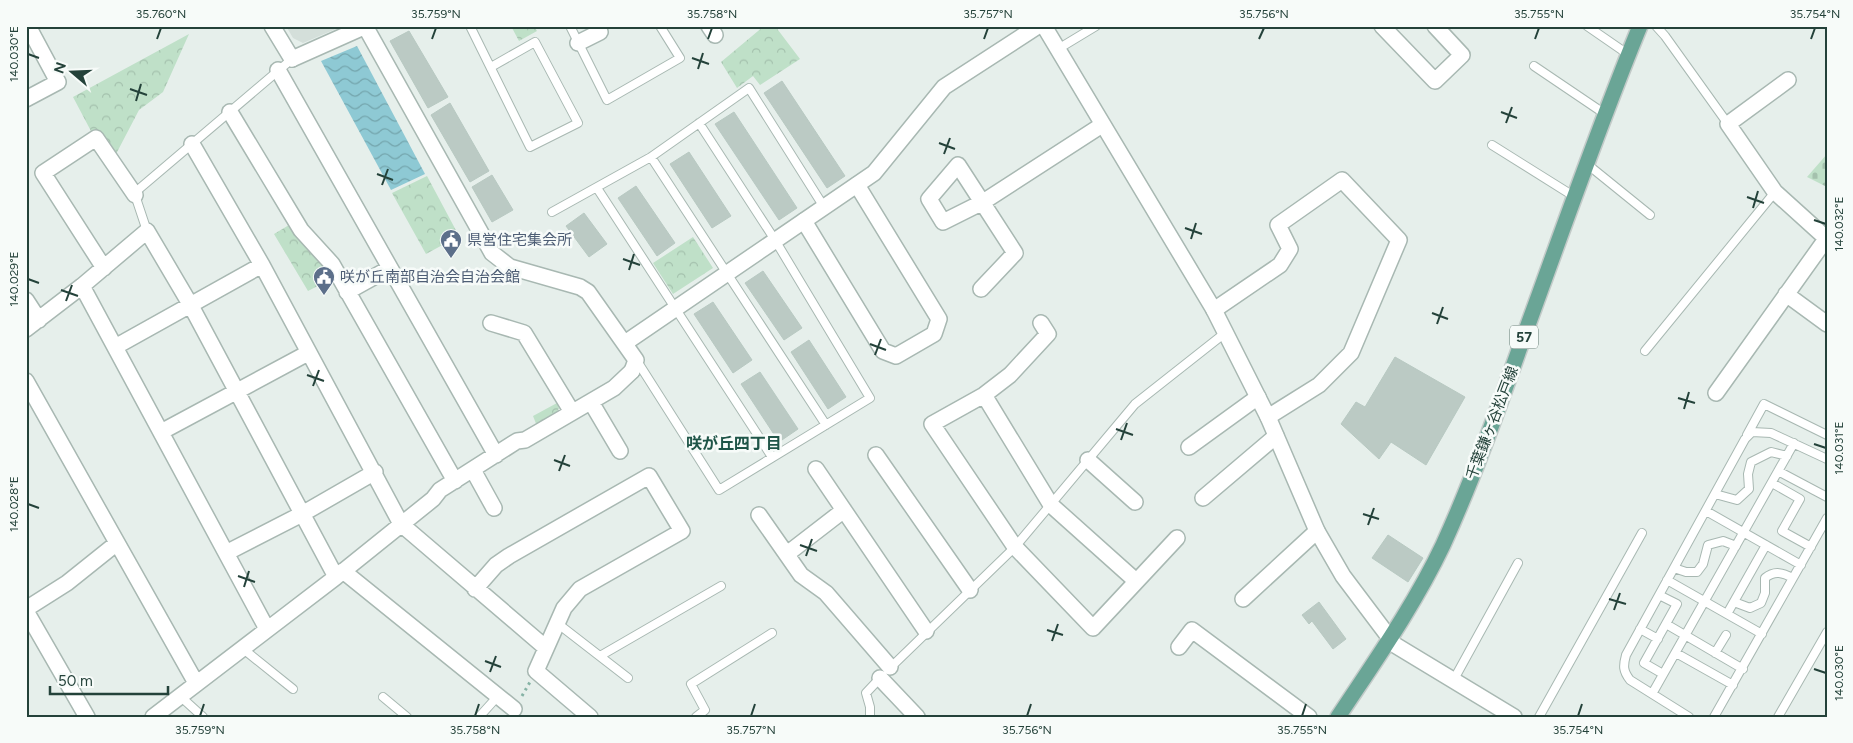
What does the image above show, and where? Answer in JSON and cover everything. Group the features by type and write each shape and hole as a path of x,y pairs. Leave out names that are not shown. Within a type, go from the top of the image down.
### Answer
{"main road":[{"name":"千葉鎌ヶ谷松戸線","path":"1338,717 1389,640 1426,577 1456,515 1501,400 1605,114 1640,26"}],"street":[{"path":"26,98 58,82 28,26"},
{"path":"152,717 340,574 433,499 440,490 496,455 614,388 634,365 625,342 588,292 580,287 510,267 492,252 365,26 292,59 272,26"},
{"path":"625,342 874,173 944,87 1038,26"},
{"path":"1044,26 1214,310 1268,417 1317,531 1343,576 1389,640 1514,717"},
{"path":"1382,26 1435,81 1462,55 1435,26"},
{"path":"578,43 600,32"},
{"path":"278,70 496,455"},
{"path":"1716,393 1826,239 1775,192 1728,124 1788,80"},
{"path":"230,112 301,230 332,264 455,481"},
{"path":"981,290 1015,253 983,202 1102,125"},
{"path":"104,268 44,174 96,138 134,195"},
{"path":"192,144 262,265 308,353 375,472 401,524 546,648"},
{"path":"1214,310 1280,265 1290,249 1278,226 1342,180 1399,240 1351,353 1319,385 1268,417"},
{"path":"804,220 883,351 896,356 934,334 939,320 857,185"},
{"path":"26,329 82,286 147,231 190,304 302,514 340,574 514,709"},
{"path":"115,347 262,265"},
{"path":"347,292 390,268"},
{"path":"82,286 267,629"},
{"path":"1786,294 1827,324"},
{"path":"26,300 39,320"},
{"path":"1041,323 1048,334 1010,375 984,395 932,424 1015,547 1093,628 1177,538"},
{"path":"491,324 524,333 572,412"},
{"path":"161,432 308,353"},
{"path":"26,380 196,683"},
{"path":"984,395 1051,505 1136,581"},
{"path":"1189,447 1258,397"},
{"path":"591,402 620,451"},
{"path":"1203,498 1276,436"},
{"path":"876,454 970,590"},
{"path":"1088,460 1135,502"},
{"path":"473,470 494,508"},
{"path":"816,470 926,630"},
{"path":"226,553 302,514 375,472"},
{"path":"475,589 496,565 509,556 649,476 682,530 580,589 564,608 536,671 590,717"},
{"path":"787,554 844,510"},
{"path":"759,515 801,575 826,592 917,717"},
{"path":"1242,599 1317,531"},
{"path":"87,717 26,610 67,583 117,543"},
{"path":"1179,647 1192,630 1309,717"}],"lane":[{"path":"470,26 530,147 578,124 535,42 491,67"},
{"path":"570,26 606,100 680,58 660,26"},
{"path":"1058,49 1096,26"},
{"path":"1587,26 1629,55"},
{"path":"1656,26 1728,124"},
{"path":"147,231 134,195 292,59"},
{"path":"1534,66 1605,114"},
{"path":"552,212 651,157 749,88 824,207"},
{"path":"634,365 719,490 870,398 775,240 699,123"},
{"path":"1492,145 1575,197"},
{"path":"651,157 826,424"},
{"path":"1588,164 1650,215"},
{"path":"597,188 772,458"},
{"path":"1644,351 1775,192"},
{"path":"870,717 870,707 866,693 926,630 1015,547 1135,404 1225,333"},
{"path":"1689,717 1630,680 1623,666 1626,655 1764,404 1827,435"},
{"path":"1745,439 1752,432 1765,431 1827,459"},
{"path":"1652,694 1794,444"},
{"path":"1715,494 1737,500 1749,489 1748,474 1751,462 1771,452 1787,456"},
{"path":"1778,471 1827,497"},
{"path":"1772,483 1800,499 1782,531 1811,547"},
{"path":"1706,511 1800,565"},
{"path":"1714,717 1734,685 1827,518"},
{"path":"1539,717 1642,534"},
{"path":"1674,568 1686,572 1697,572 1702,564 1708,545 1723,541 1736,546"},
{"path":"1727,614 1766,545"},
{"path":"1453,680 1518,563"},
{"path":"1734,602 1750,608 1761,604 1765,593 1765,578 1770,574 1780,572 1793,578"},
{"path":"1667,580 1762,634"},
{"path":"600,656 721,586"},
{"path":"1659,595 1677,604 1644,663 1663,674"},
{"path":"557,623 628,678"},
{"path":"1666,624 1743,669"},
{"path":"1640,629 1658,639"},
{"path":"1778,717 1827,632"},
{"path":"696,717 705,710 691,684 772,633"},
{"path":"1716,653 1726,635"},
{"path":"242,648 293,689"},
{"path":"1676,653 1734,685"},
{"path":"180,696 203,717"},
{"path":"479,717 498,696"},
{"path":"383,698 407,717"}],"path":[{"path":"514,709 536,671"}],"shaded area":[{"path":"286,26 343,26 303,43 293,38"}],"green space":[{"path":"511,26 534,26 537,31 519,41"},
{"path":"764,26 775,26 800,59 760,85 753,76 737,88 721,62"},
{"path":"189,34 163,92 139,110 115,156 92,133 73,97"},
{"path":"1827,154 1827,187 1807,177"},
{"path":"427,176 459,236 426,254 392,193"},
{"path":"289,225 333,278 308,291 274,234"},
{"path":"693,237 713,268 673,294 653,263"},
{"path":"557,403 559,408 555,416 537,426 533,416"}],"water":[{"path":"357,46 425,174 391,190 321,61"}],"building":[{"path":"409,31 448,97 428,108 390,41"},
{"path":"782,81 845,176 827,188 764,93"},
{"path":"450,103 489,171 470,182 431,115"},
{"path":"734,112 797,208 779,220 715,124"},
{"path":"689,152 731,216 712,228 670,164"},
{"path":"492,175 513,210 492,222 472,187"},
{"path":"636,186 675,243 657,256 618,198"},
{"path":"584,213 607,244 589,257 566,226"},
{"path":"763,271 802,328 784,340 745,283"},
{"path":"713,302 752,360 733,373 694,314"},
{"path":"809,340 846,397 828,409 791,352"},
{"path":"1395,357 1465,397 1426,465 1391,442 1379,459 1341,424 1356,402 1365,407"},
{"path":"760,372 798,429 779,442 741,384"},
{"path":"1388,535 1423,558 1408,582 1372,558"},
{"path":"1319,602 1346,639 1333,649 1312,621 1309,624 1302,615"}],"place":[{"name":"県営住宅集会所","path":"451,259"},
{"name":"咲が丘南部自治会自治会館","path":"324,296"}],"district":[{"name":"咲が丘四丁目","path":"734,443"}]}
